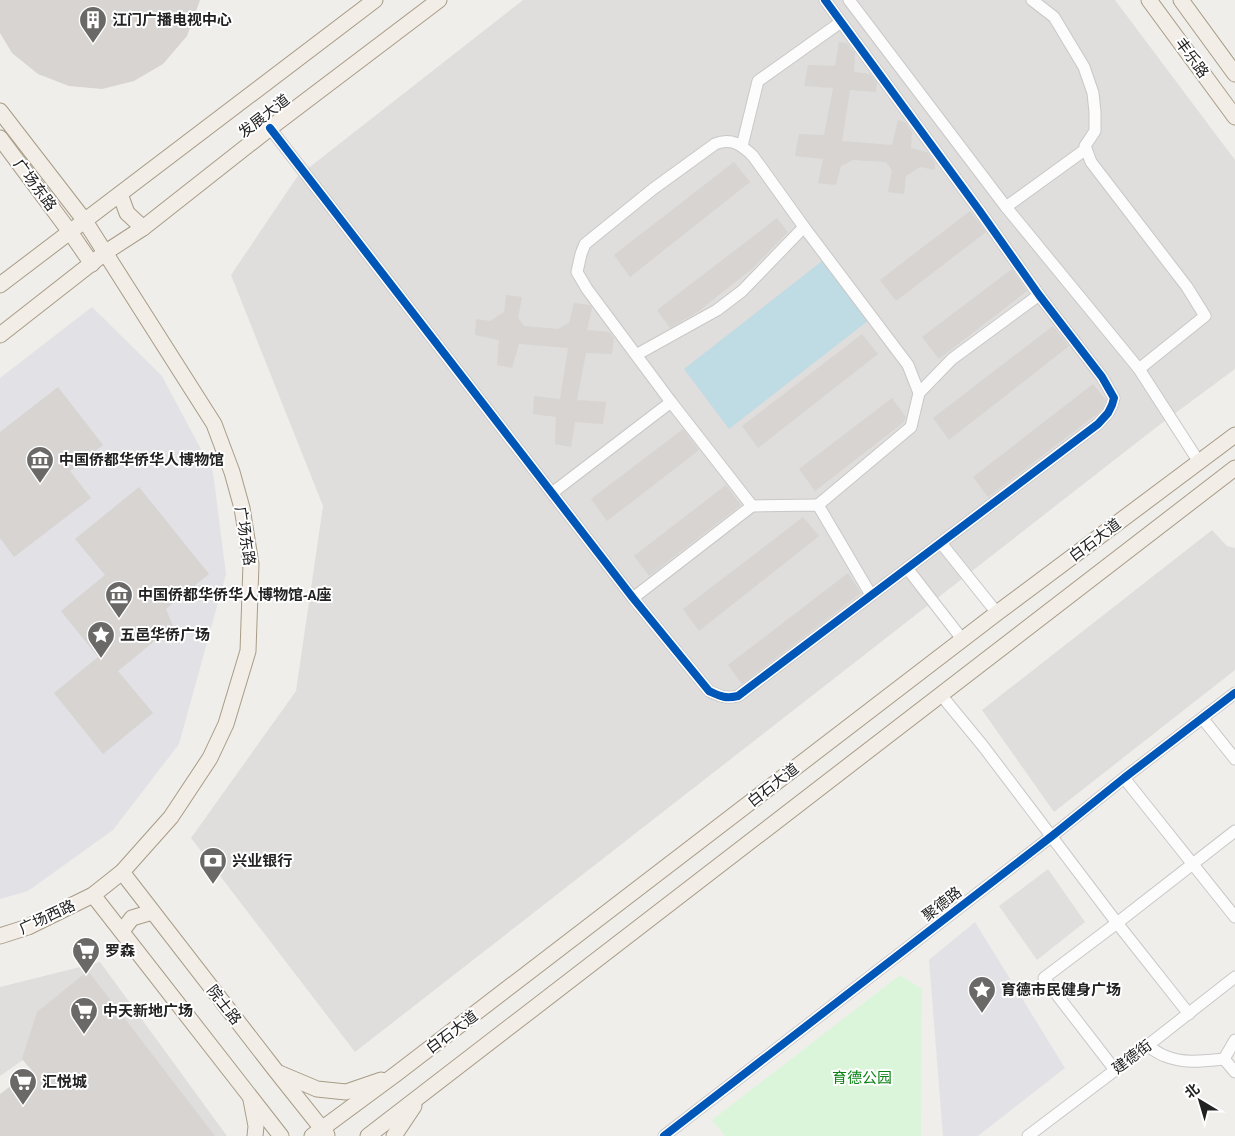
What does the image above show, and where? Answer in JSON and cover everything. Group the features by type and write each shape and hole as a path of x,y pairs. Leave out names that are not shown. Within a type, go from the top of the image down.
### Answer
{"main road":[{"name":"发展大道","path":"0,285 375,0"},
{"name":"发展大道","path":"0,335 106,252 143,228 270,128 439,0"},
{"name":"丰乐路","path":"1149,0 1235,117"},
{"name":"丰乐路","path":"1180,0 1235,74"},
{"name":"广场东路","path":"0,111 106,252 214,424 232,472 251,564 248,651 226,724 210,758 171,817 122,872 94,894"},
{"name":"广场东路","path":"0,138 92,264"},
{"path":"120,194 127,214 143,228"},
{"name":"白石大道","path":"321,1133 962,639 1235,435"},
{"name":"白石大道","path":"368,1136 1235,468"},
{"name":"院士路","path":"122,872 276,1071 321,1133"},
{"path":"94,894 281,1136"},
{"name":"广场西路","path":"0,936 28,928 94,894"},
{"path":"122,931 132,918 152,912"},
{"path":"276,1071 317,1089 346,1092 396,1074"},
{"path":"394,1136 421,1094"},
{"path":"251,1098 256,1126 255,1136"}],"street":[{"path":"270,128 552,493 709,691 726,698 738,696 1098,424 1108,413 1114,398 1102,377 1039,295 825,0"},
{"path":"849,0 1006,207 1139,369 1199,462"},
{"path":"1032,0 1054,17 1084,67 1093,93 1095,112 1095,131 1085,146 1091,162 1187,287 1206,316 1139,369"},
{"path":"742,146 758,81 841,22"},
{"path":"752,506 586,289 577,272 585,244 653,189 715,144 732,142 742,146 753,156 804,228 908,365 919,394"},
{"path":"1006,207 1086,149"},
{"path":"636,355 717,310 742,291 804,228"},
{"path":"634,598 752,506 818,505 911,427 919,394 952,359 1039,295"},
{"path":"552,493 671,402"},
{"path":"818,505 871,595"},
{"path":"941,543 997,613"},
{"path":"907,568 962,639"},
{"name":"聚德路","path":"664,1136 1235,693"},
{"path":"941,694 1188,1014"},
{"path":"1203,719 1235,759"},
{"path":"1124,778 1235,917"},
{"path":"1115,1070 1044,978 1235,831"},
{"name":"建德街","path":"1028,1136 1235,978"},
{"path":"1224,1059 1235,1040"},
{"path":"1147,1046 1164,1056 1179,1061 1193,1062 1224,1059"},
{"path":"1224,1059 1235,1072"}],"shaded area":[{"path":"523,0 1115,0 1235,160 1235,369 1158,426 355,1052 191,838 296,691 323,506 231,275 297,177"},
{"name":"五邑华侨广场","path":"92,307 162,376 213,472 226,574 179,744 113,830 28,891 0,899 0,378"},
{"path":"1212,530 1227,546 1235,548 1235,670 1054,812 982,710"},
{"path":"1048,869 1085,922 1037,960 999,906"},
{"name":"育德市民健身广场","path":"975,922 1065,1068 978,1136 943,1136 929,960"},
{"name":"中天新地广场","path":"100,962 227,1136 85,1136 23,1060 0,1076 0,987"}],"green space":[{"name":"育德公园","path":"900,975 922,989 921,1136 725,1136 712,1120"}],"water":[{"path":"822,261 869,320 729,429 684,369"}],"building":[{"name":"江门广播电视中心","path":"0,0 200,0 187,36 163,64 134,81 102,89 69,86 38,74 12,53 0,33"},
{"path":"839,42 847,43 855,53 854,72 870,74 877,83 876,92 850,90 842,141 892,145 898,120 905,122 912,132 911,148 927,152 935,163 935,170 920,167 906,176 904,194 888,192 892,170 886,162 853,160 841,166 836,185 818,183 823,159 795,156 799,134 824,135 833,88 804,86 808,65 835,66"},
{"path":"734,162 750,182 630,277 614,255"},
{"path":"970,211 986,232 896,301 880,280"},
{"path":"777,218 788,232 753,268 699,311 670,328 657,310"},
{"path":"1012,269 1027,291 939,359 922,337"},
{"path":"506,295 522,297 518,318 524,326 558,329 569,323 574,303 590,305 592,308 587,330 609,332 614,338 612,354 586,353 577,400 606,402 603,424 575,422 571,447 555,444 556,417 533,414 534,396 560,399 568,348 519,344 512,368 497,365 499,340 475,335 476,319 490,321 504,312"},
{"path":"1053,326 1069,346 949,440 933,418"},
{"path":"862,334 878,354 758,448 742,426"},
{"path":"1093,384 1106,400 1102,409 988,497 973,477"},
{"name":"中国侨都华侨华人博物馆","path":"58,387 103,445 70,471 91,498 14,557 0,538 0,432"},
{"path":"892,398 906,417 904,422 815,491 799,469"},
{"path":"683,429 699,450 607,521 591,499"},
{"path":"726,485 741,505 649,576 634,556"},
{"name":"中国侨都华侨华人博物馆-A座","path":"139,487 209,574 166,609 173,626 118,671 153,713 103,754 54,693 98,657 61,611 105,575 75,539"},
{"path":"803,517 819,536 699,631 683,609"},
{"path":"848,573 861,593 742,684 728,665"},
{"name":"中天新地广场","path":"88,971 215,1136 0,1136 0,1094 32,1070 22,1059 37,1012"}],"cycle path":[{"path":"270,128 633,598 709,691 723,696 738,696 1098,424 1108,413 1114,398 1102,377 1039,295 825,0"},
{"path":"664,1136 1235,693"}],"place":[{"name":"江门广播电视中心","path":"93,44"},
{"name":"中国侨都华侨华人博物馆","path":"40,484"},
{"name":"中国侨都华侨华人博物馆-A座","path":"119,619"},
{"name":"五邑华侨广场","path":"101,659"},
{"name":"兴业银行","path":"213,885"},
{"name":"罗森","path":"86,975"},
{"name":"育德市民健身广场","path":"982,1014"},
{"name":"中天新地广场","path":"84,1035"},
{"name":"汇悦城","path":"23,1106"}]}
